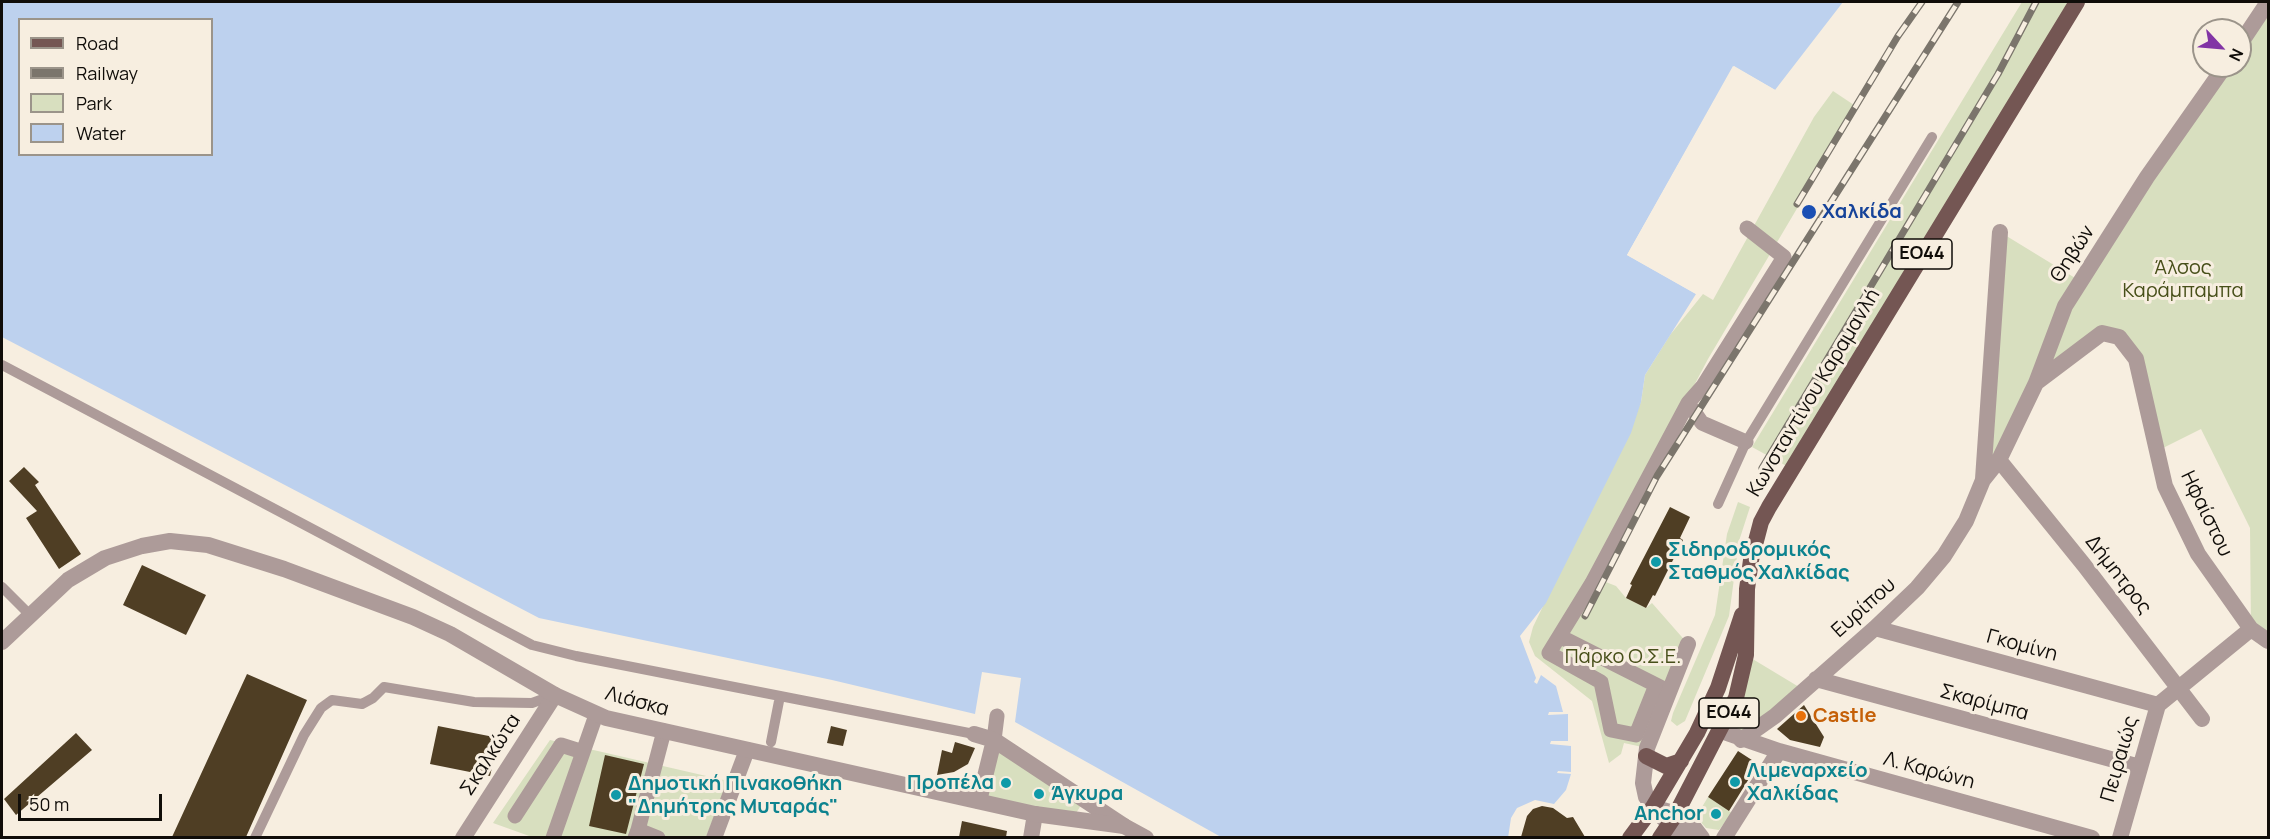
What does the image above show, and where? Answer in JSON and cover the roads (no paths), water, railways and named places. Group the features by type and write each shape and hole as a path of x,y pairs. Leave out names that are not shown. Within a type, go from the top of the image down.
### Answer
{"main road":[{"name":"Κωνσταντίνου Καραμανλή","path":"1668,826 1721,731 1736,698 1743,672 1747,635 1746,602 1751,560 1759,529 1769,507 2077,2"},
{"name":"Κωνσταντίνου Καραμανλή","path":"1630,837 1653,807 1681,761 1718,688 1746,602"},
{"path":"1646,756 1666,766 1681,761"}],"street":[{"path":"2252,26 2268,2"},
{"name":"Θηβών","path":"1983,480 1999,460 2036,383 2065,306 2147,177 2217,78"},
{"path":"1688,644 1636,735 1611,730 1601,682 1549,653 1561,638 1688,404 1703,386 1784,257 1747,228"},
{"path":"1983,480 2000,232"},
{"name":"Ηφαίστου","path":"2036,383 2102,333 2119,337 2136,359 2165,486 2198,554 2251,628 2268,641"},
{"path":"1688,404 1702,423 1746,442"},
{"name":"Δήμητρος","path":"1999,460 2084,565 2202,719"},
{"name":"Ευρίπου","path":"1741,740 1774,716 1917,588 1944,556 1966,521 1983,480"},
{"name":"Λιάσκα","path":"2,642 68,580 105,558 142,546 170,541 208,545 372,600 450,634 555,695 596,714 747,750 770,748 979,801 1146,837"},
{"name":"Γκομίνη","path":"1875,627 2158,705"},
{"name":"Πειραιώς","path":"2120,837 2158,705 2251,628"},
{"path":"1561,638 1662,688"},
{"name":"Σκαρίμπα","path":"1816,679 2140,767"},
{"path":"1662,688 1646,756 1644,791 1668,826 1684,837"},
{"name":"Σκαλκώτα","path":"463,837 555,695"},
{"path":"555,837 596,714"},
{"path":"979,801 994,740 997,716"},
{"path":"657,837 637,834 664,731"},
{"name":"Λ. Καρώνη","path":"1721,731 1741,740 1779,751 2092,837"},
{"path":"974,734 994,740 1127,832"},
{"path":"515,816 561,745 584,752"},
{"path":"714,837 747,750"},
{"path":"1724,837 1779,751"},
{"path":"1031,837 1035,814"},
{"path":"1668,826 1692,825 1702,837"}],"lane":[{"path":"1718,504 1746,442 1932,137"},
{"path":"2,365 532,645 576,657 974,734"},
{"path":"2,587 30,615"},
{"path":"255,837 304,735 321,708 332,700 362,704 373,698 384,687 474,702 532,703 555,695"},
{"path":"770,748 780,696"}],"water":[{"path":"2,2 1843,2 1775,90 1733,66 1627,255 1696,294 1645,375 1641,402 1631,433 1546,603 1520,636 1536,678 1534,682 1537,684 1541,675 1556,686 1563,712 1549,712 1548,715 1568,714 1568,741 1551,741 1550,744 1571,746 1571,772 1558,771 1557,773 1571,774 1566,790 1554,804 1535,800 1517,808 1511,818 1508,838 1221,837 1015,722 1021,678 982,672 975,714 832,680 539,618 2,337"}],"railway":[{"path":"1797,204 1898,36 1922,2"},
{"path":"1585,616 1657,476 1958,2"},
{"path":"1762,468 1998,74 2036,2"}],"place":[{"name":"Χαλκίδα","path":"1809,212"},
{"name":"Σιδηροδρομικός Σταθμός Χαλκίδας","path":"1656,562"},
{"name":"Castle","path":"1801,716"},
{"name":"Λιμεναρχείο Χαλκίδας","path":"1735,782"},
{"name":"Προπέλα","path":"1006,783"},
{"name":"Άγκυρα","path":"1039,794"},
{"name":"Δημοτική Πινακοθήκη \"Δημήτρης Μυταράς\"","path":"616,795"},
{"name":"Anchor","path":"1716,814"}],"park label":[{"name":"Άλσος Καράμπαμπα","path":"2183,280"},
{"name":"Πάρκο Ο.Σ.Ε.","path":"1623,657"}]}
